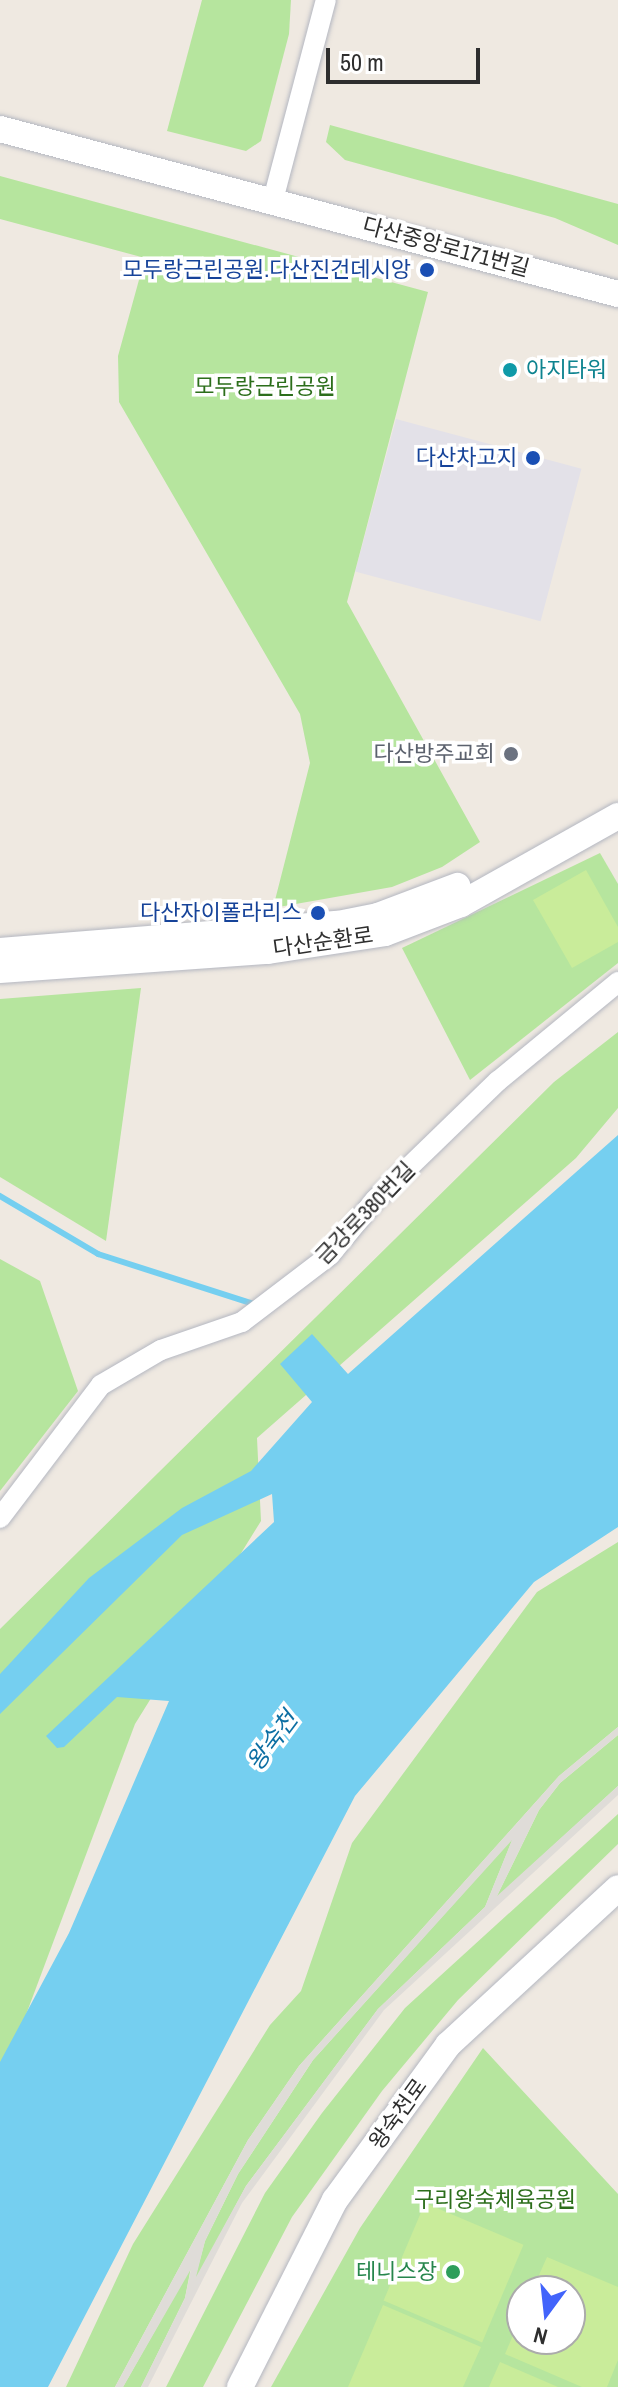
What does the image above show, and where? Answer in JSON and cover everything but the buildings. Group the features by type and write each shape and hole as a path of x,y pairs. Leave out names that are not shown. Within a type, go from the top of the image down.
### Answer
{"street":[{"path":"273,200 326,0"},
{"name":"다산중앙로171번길","path":"0,129 618,294"},
{"name":"다산순환로","path":"0,951 338,924 378,916 464,883 618,799"},
{"name":"다산순환로","path":"0,970 268,951 385,933 461,904 618,816"},
{"name":"금강로380번길","path":"0,1518 101,1385 161,1350 242,1322 330,1255 375,1200 498,1081 618,982"},
{"name":"왕숙천로","path":"240,2387 335,2200 448,2045 618,1888"}],"shaded area":[{"path":"396,419 581,469 541,621 355,572"},
{"path":"618,1727 618,1735 560,1783 539,1810 497,1896 618,1786 618,1795 384,2010 242,2203 148,2387 141,2387 185,2298 191,2269 123,2387 115,2387 248,2140 299,2066 559,1776","holes":["512,1840 485,1907 378,2009 246,2186 196,2277 205,2241 238,2174 313,2060"]}],"green space":[{"path":"202,0 291,0 289,34 261,141 246,151 167,131"},
{"path":"330,125 618,204 618,245 555,218 345,160 326,142"},
{"name":"모두랑근린공원","path":"0,176 428,292 347,602 480,842 442,867 392,887 273,908 310,763 300,714 119,402 118,356 145,258 0,219"},
{"path":"600,853 618,884 618,963 470,1080 402,948"},
{"path":"586,870 618,927 618,942 572,968 533,900"},
{"path":"141,988 106,1241 0,1177 0,999"},
{"path":"618,1032 618,1108 576,1158 257,1438 261,1521 135,1724 0,2084 0,1629 554,1082"},
{"path":"0,1259 40,1281 78,1391 0,1491"},
{"path":"618,1542 618,1727 559,1776 299,2066 248,2140 115,2387 66,2387 133,2244 270,2025 301,1991 352,1843 537,1592"},
{"path":"618,1735 618,1786 496,1898 539,1810 560,1783"},
{"path":"618,1814 618,1844 458,2000 382,2091 292,2217 203,2387 166,2387 265,2193 322,2113 405,2008"},
{"path":"513,1838 485,1907 378,2009 246,2186 193,2285 205,2241 238,2174 313,2060"},
{"name":"구리왕숙체육공원","path":"483,2048 618,2194 618,2387 271,2387 360,2228"},
{"name":"테니스장","path":"425,2203 523,2245 511,2275 506,2275 506,2286 482,2342 384,2301"},
{"path":"547,2257 618,2287 618,2360 607,2387 582,2387 507,2355 586,2355 586,2275 539,2275"},
{"path":"191,2267 185,2298 141,2387 123,2387"},
{"name":"테니스장","path":"383,2305 481,2347 463,2387 348,2387"},
{"path":"500,2362 558,2387 489,2387"}],"water":[{"name":"왕숙천","path":"618,1135 618,1527 534,1582 355,1796 48,2387 0,2387 0,2062 69,1933 169,1701 117,1697 64,1747 57,1748 46,1736 274,1522 272,1494 182,1535 0,1714 0,1674 89,1578 182,1508 251,1471 312,1402 280,1364 312,1334 348,1374"}],"waterway":[{"path":"0,1196 98,1254 254,1304"}],"place":[{"name":"모두랑근린공원.다산진건데시앙","path":"427,270"},
{"name":"아지타워","path":"510,370"},
{"name":"다산차고지","path":"533,458"},
{"name":"다산방주교회","path":"511,754"},
{"name":"다산자이폴라리스","path":"318,913"},
{"name":"테니스장","path":"453,2272"}]}
